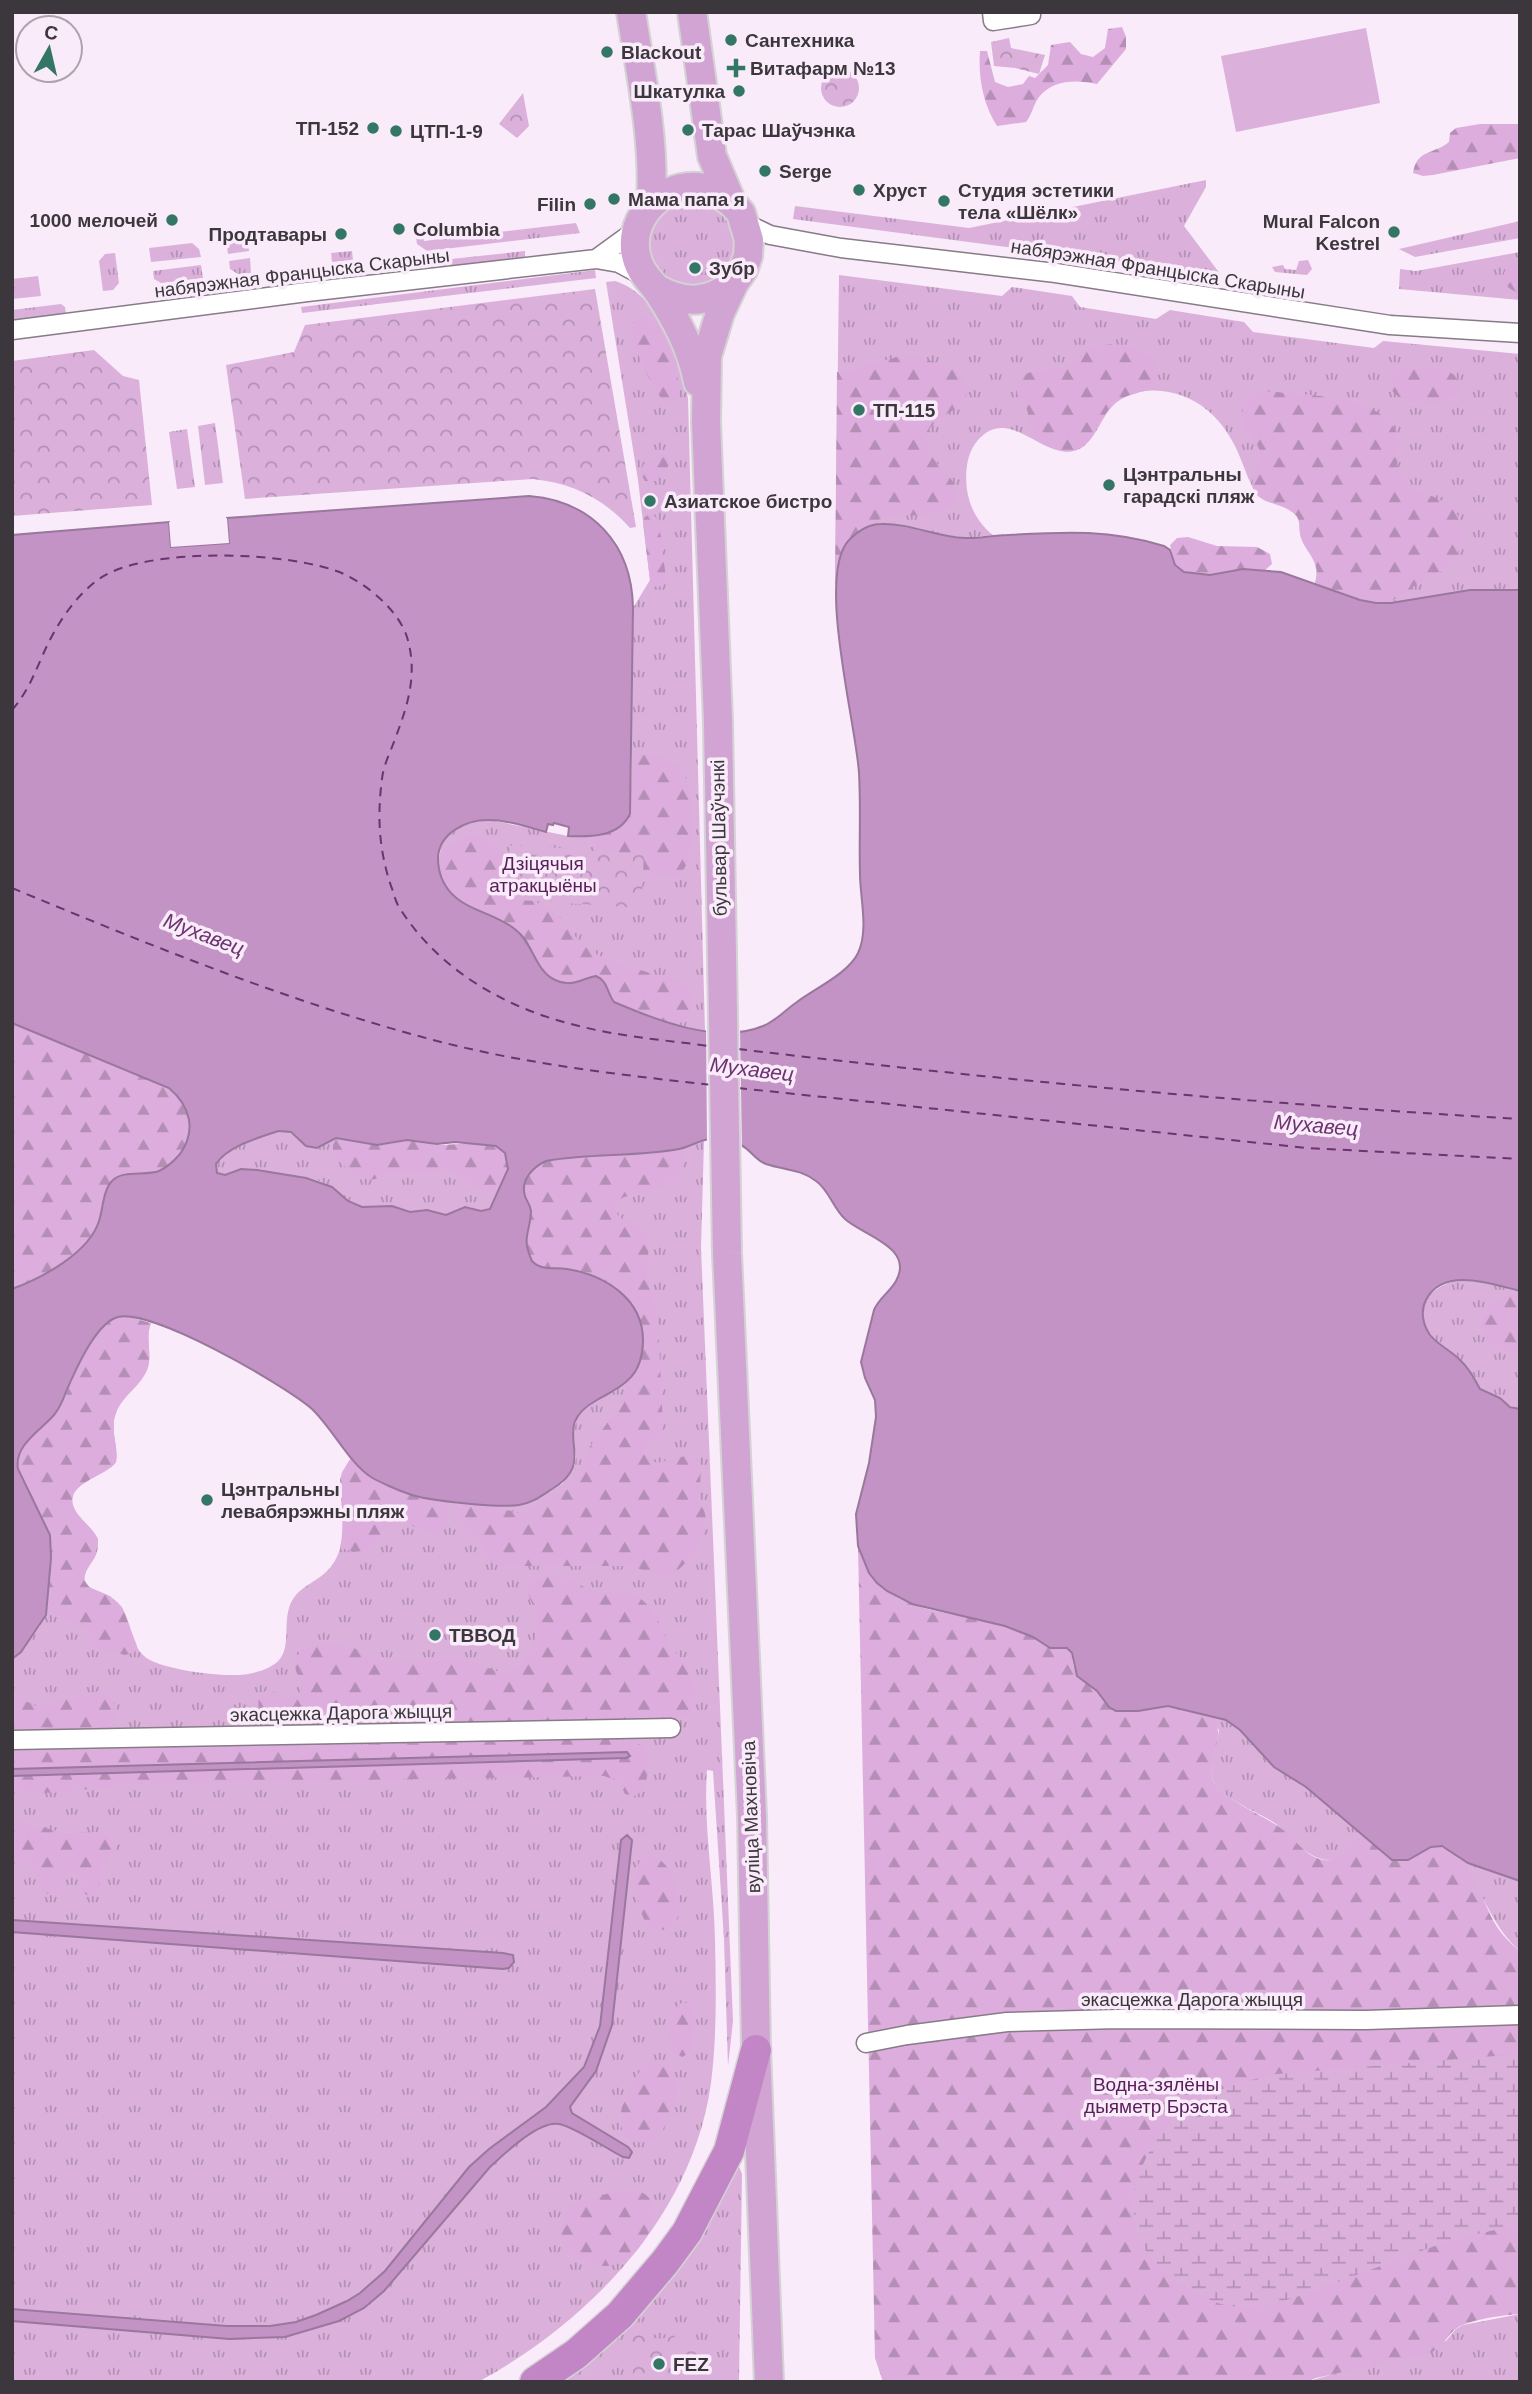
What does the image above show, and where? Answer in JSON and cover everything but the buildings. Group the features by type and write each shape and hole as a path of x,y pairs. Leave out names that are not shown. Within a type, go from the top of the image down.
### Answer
{"highway":[{"path":"535,2382 576,2354 620,2315 666,2262 687,2232 729,2151 756,2050"}],"main road":[{"path":"631,12 651,149 651,204"},
{"name":"бульвар Шаўчэнкі","path":"692,12 712,156 749,240 748,256 720,313 707,356 706,422 718,721 727,1253"},
{"path":"636,230 651,204 665,193 682,188 700,187 718,192 738,213"},
{"name":"бульвар Шаўчэнкі","path":"636,230 638,262 682,330 694,359 706,422"},
{"path":"651,283 676,298 697,301 723,292 738,277"},
{"name":"вуліца Махновіча","path":"727,1253 752,1816 756,2050 769,2382"}],"street":[{"path":"992,12 993,21 1031,15"},
{"name":"набярэжная Францыска Скарыны","path":"738,213 756,230 790,239 841,247 1056,273 1390,325 1520,333"},
{"name":"набярэжная Францыска Скарыны","path":"596,259 636,230"},
{"path":"738,277 773,246 790,239"},
{"name":"набярэжная Францыска Скарыны","path":"12,330 307,292 596,259 619,264 651,283"},
{"name":"экасцежка Дарога жыцця","path":"12,1740 671,1728"},
{"name":"экасцежка Дарога жыцця","path":"866,2043 1007,2022 1118,2019 1366,2020 1520,2015"}],"green space":[{"path":"1122,27 1126,37 1126,49 1097,84 1059,84 1039,97 1026,122 997,126 982,90 980,51 987,51 995,82 1008,87 1023,84 1029,76 1035,78 1048,65 1051,45 1070,42 1081,54 1093,57 1105,48 1108,29"},
{"path":"1366,28 1380,103 1236,132 1221,56"},
{"path":"1009,38 1011,48 1045,55 1039,74 994,66 991,42"},
{"path":"840,69 853,75 859,88 853,101 840,107 827,101 821,88 827,75"},
{"path":"523,93 529,126 517,138 499,124"},
{"path":"1480,124 1520,124 1520,158 1433,175 1413,173 1418,160 1449,142 1450,133 1456,128"},
{"path":"1206,180 1206,187 1184,226 1221,275 793,219 795,206 969,228"},
{"path":"692,199 717,206 729,218 736,243 729,268 717,280 692,287 667,280 655,268 648,243 655,218 667,206"},
{"path":"1520,221 1520,238 1415,257 1399,249"},
{"path":"576,223 580,233 427,251 417,244 415,231 422,231 424,241"},
{"path":"240,237 248,243 249,251 228,254 226,239"},
{"path":"192,243 199,249 201,257 151,262 149,248"},
{"path":"352,251 353,260 332,262 331,253"},
{"path":"525,251 525,259 425,270 424,262"},
{"path":"1520,252 1520,300 1399,289 1400,269 1416,271"},
{"path":"115,253 119,283 113,290 103,291 99,261 105,254"},
{"path":"250,258 251,273 238,274 230,269 229,261"},
{"path":"1520,258 1520,293 1507,286 1504,276 1508,266"},
{"path":"1308,260 1312,269 1307,275 1275,272 1272,267 1283,265 1285,269 1296,270 1299,261"},
{"path":"201,265 203,278 161,283 154,279 153,271"},
{"path":"595,270 596,278 302,313 301,307"},
{"path":"839,275 1002,296 1012,287 1072,296 1080,307 1156,319 1170,310 1244,322 1253,332 1374,348 1383,341 1520,354 1520,590 1470,590 1376,603 1315,583 1315,564 1301,537 1297,517 1288,509 1257,495 1235,446 1222,425 1196,402 1174,393 1156,390 1133,394 1117,402 1089,441 1077,450 1064,452 1002,428 990,431 978,440 971,451 966,477 968,497 973,510 983,526 993,535 965,538 880,524 835,584"},
{"path":"38,276 41,296 12,299 12,279"},
{"path":"615,281 645,300 666,329 680,364 688,398 705,1031 673,1024 492,915 467,904 438,863 442,842 455,829 473,822 490,820 568,836 600,835 632,801 633,608 650,580 638,480 606,282"},
{"path":"595,289 636,527 630,528 598,500 573,488 532,479 245,499 226,365 294,352 305,325"},
{"path":"61,304 65,307 66,314 12,321 12,310"},
{"path":"643,316 659,328 671,351 679,389 678,399 673,403 665,402 654,388 634,343 631,326 637,317"},
{"path":"1114,344 1132,348 1150,357 1159,370 1157,378 1145,390 1116,402 1091,438 1080,448 1065,451 1044,444 1034,434 1027,410 1017,394 1020,380 1024,375 1036,371 1063,367 1091,348"},
{"path":"94,350 123,376 139,380 152,505 12,516 12,361"},
{"path":"906,356 938,363 959,373 966,380 968,389 964,400 934,423 927,435 927,443 934,460 955,486 954,504 930,514 890,517 867,525 850,540 844,550 835,584 837,372"},
{"path":"1412,366 1435,367 1450,372 1458,382 1459,390 1451,398 1439,402 1411,402 1399,397 1392,390 1390,381 1397,369"},
{"path":"1264,391 1338,399 1374,411 1388,420 1397,433 1397,463 1403,480 1446,503 1460,521 1462,537 1458,553 1448,566 1398,597 1381,603 1356,600 1315,583 1317,568 1302,541 1297,516 1285,507 1262,499 1254,490 1254,476 1260,451 1242,418 1247,401"},
{"path":"215,423 223,483 205,485 198,426"},
{"path":"187,429 195,487 177,489 169,432"},
{"path":"665,454 669,459 668,467 656,481 645,481 641,474 643,465 658,455"},
{"path":"649,514 654,515 659,522 666,578 664,584 659,587 655,587 650,580 643,524 644,518"},
{"path":"1188,537 1217,546 1257,547 1270,554 1272,564 1265,570 1243,569 1210,575 1184,572 1175,565 1170,545 1177,538"},
{"path":"654,754 676,765 685,776 693,809 688,861 681,872 670,878 596,854 594,842 596,838 616,829 627,819 630,814 632,761 641,755"},
{"path":"475,834 497,845 523,893 551,910 591,951 617,963 688,986 692,1003 689,1018 676,1025 614,1002 602,979 568,984 555,981 543,972 520,934 466,903 443,883 438,871 440,857 446,847 454,841"},
{"name":"Дзіцячыя атракцыёны","path":"510,844 644,855 641,908 506,899"},
{"path":"12,1023 169,1088 186,1110 190,1127 185,1144 169,1166 153,1173 120,1177 110,1185 97,1226 82,1247 49,1272 12,1289"},
{"path":"282,1130 312,1147 346,1139 506,1175 490,1209 481,1211 469,1207 461,1208 446,1215 427,1210 410,1212 392,1206 362,1207 348,1201 332,1187 306,1178 236,1170 225,1175 217,1173 216,1165 228,1153 256,1138"},
{"path":"336,1138 378,1145 409,1141 441,1145 482,1144 501,1150 507,1156 509,1166 501,1185 486,1191 445,1170 421,1173 398,1170 378,1178 365,1179 333,1156"},
{"path":"704,1141 701,1248 733,2021 728,2066 724,1939 713,1771 707,1770 706,1812 715,1940 714,2047 711,2083 700,2131 683,2177 659,2220 630,2259 596,2295 559,2328 478,2382 12,2382 12,1659 21,1652 40,1626 83,1356 101,1329 151,1323 148,1367 119,1407 114,1419 116,1462 80,1486 72,1499 76,1512 98,1539 96,1555 85,1576 86,1583 92,1589 114,1599 122,1608 138,1649 150,1660 173,1668 214,1674 240,1675 262,1670 272,1666 281,1657 286,1642 287,1615 293,1599 326,1572 339,1552 343,1529 340,1480 352,1457 364,1472 417,1496 507,1506 528,1503 562,1484 575,1465 572,1437 578,1415 592,1402 617,1390 561,1158 678,1149"},
{"path":"681,1150 686,1156 678,1174 662,1185 624,1197 619,1200 615,1210 620,1218 643,1225 649,1239 647,1279 658,1319 663,1427 644,1452 646,1457 657,1463 685,1456 698,1460 701,1472 700,1497 706,1521 703,1537 689,1559 676,1572 665,1577 630,1566 499,1566 491,1561 478,1539 459,1522 460,1507 475,1503 526,1512 569,1488 578,1478 588,1449 619,1407 627,1382 636,1371 643,1341 635,1312 625,1295 616,1288 587,1274 568,1269 543,1268 532,1261 527,1241 531,1212 524,1190 526,1179 532,1170 546,1161"},
{"path":"1459,1280 1520,1291 1520,1409 1481,1390 1466,1366 1436,1342 1426,1329 1422,1319 1425,1301 1439,1288"},
{"path":"1520,1292 1520,1353 1504,1352 1492,1346 1485,1337 1482,1326 1484,1315 1491,1305 1503,1297"},
{"path":"126,1316 151,1323 148,1367 116,1413 113,1425 116,1462 80,1486 72,1499 76,1512 98,1539 84,1580 89,1587 110,1596 122,1607 137,1646 135,1652 125,1655 97,1648 83,1626 47,1609 50,1535 18,1469 18,1459 26,1442 61,1404 93,1338 102,1327"},
{"path":"352,1457 370,1475 391,1487 439,1499 448,1512 445,1528 439,1534 427,1534 402,1520 396,1520 385,1528 371,1550 353,1552 340,1547 342,1477"},
{"name":"Водна-зялёны дыяметр Брэста","path":"858,1546 868,1570 882,1587 899,1598 939,1612 1005,1626 1033,1636 1043,1645 1070,1650 1076,1673 1116,1711 1128,1712 1169,1706 1209,1716 1218,1729 1211,1773 1218,1788 1236,1802 1278,1826 1313,1856 1331,1860 1357,1838 1363,1837 1372,1841 1392,1860 1406,1859 1436,1846 1447,1849 1465,1865 1496,1926 1520,1951 1520,2314 1488,2318 1463,2325 1432,2352 1306,2382 883,2382 875,2358"},
{"path":"548,1576 573,1580 590,1590 630,1593 646,1603 657,1618 669,1644 687,1665 692,1677 695,1698 688,1716 284,1726 267,1721 261,1714 259,1697 265,1691 291,1697 300,1695 302,1686 295,1668 298,1655 311,1646 320,1644 347,1646 385,1662 462,1661 501,1672 511,1670 529,1654 537,1630 528,1586 531,1582"},
{"path":"98,1691 109,1693 117,1709 116,1719 109,1727 98,1730 12,1731 12,1699 19,1698 36,1706 43,1706 61,1699 78,1699"},
{"path":"1209,1716 1234,1724 1274,1767 1306,1787 1368,1838 1356,1840 1335,1859 1321,1859 1300,1847 1276,1824 1226,1795 1214,1783 1212,1777 1219,1730"},
{"path":"609,1739 636,1743 647,1751 649,1766 646,1780 642,1791 635,1796 625,1794 619,1781 604,1776 136,1784 51,1793 12,1790 12,1752"},
{"path":"12,1820 66,1833 98,1832 111,1837 115,1842 115,1849 102,1867 99,1889 92,1897 83,1893 80,1877 71,1872 63,1876 55,1893 43,1892 32,1865 12,1855"},
{"path":"647,1856 663,1863 669,1870 677,1890 678,1919 663,1930 649,1927 639,1904 636,1874 641,1859"},
{"path":"1459,1859 1520,1881 1520,1951 1501,1930"},
{"path":"683,2002 692,2005 695,2018 691,2052 682,2057 674,2052 669,2032 671,2017"},
{"path":"1520,2054 1520,2224 1443,2243 1287,2300 1244,2307 1217,2303 1182,2284 1157,2264 1140,2239 1134,2201 1144,2162 1154,2144 1179,2114 1213,2093 1277,2074"},
{"path":"650,2062 671,2068 676,2076 676,2101 665,2127 657,2136 647,2142 637,2142 627,2136 622,2127 621,2115 628,2090"},
{"path":"738,2164 742,2174 739,2382 549,2382"},
{"path":"629,2190 646,2195 655,2211 650,2232 638,2249 623,2262 606,2266 590,2263 576,2256 566,2245 561,2231 562,2218 572,2205 592,2197"},
{"path":"1520,2314 1520,2382 1306,2382 1446,2341 1463,2325"},
{"path":"639,2329 655,2338 674,2335 677,2344 684,2351 700,2351 703,2370 687,2374 682,2382 640,2382 629,2376 634,2367 634,2359 625,2344"}],"water":[{"name":"Мухавец","path":"529,496 572,507 604,530 625,564 631,585 633,608 630,814 625,822 612,831 586,836 568,836 569,827 554,823 548,824 546,832 503,821 471,822 448,835 443,842 438,858 440,872 448,889 458,899 516,930 548,976 571,983 596,976 605,984 614,1002 668,1023 707,1032 745,1031 772,1021 847,967 858,953 861,944 863,924 859,773 841,651 836,584 840,558 849,540 864,529 877,524 892,524 965,538 1105,534 1164,546 1170,550 1175,565 1184,572 1210,575 1243,569 1281,572 1360,600 1376,603 1470,590 1520,590 1520,1291 1482,1282 1456,1280 1444,1283 1434,1290 1424,1304 1423,1313 1430,1335 1463,1362 1480,1389 1500,1398 1510,1407 1520,1409 1520,1881 1468,1863 1442,1846 1431,1847 1408,1860 1392,1860 1306,1787 1274,1767 1240,1730 1226,1720 1168,1706 1138,1711 1116,1711 1109,1707 1097,1691 1077,1676 1072,1653 1067,1648 1050,1648 1033,1637 1005,1626 912,1604 877,1583 869,1573 858,1546 856,1514 869,1463 876,1417 875,1400 861,1362 874,1310 896,1281 900,1269 898,1259 884,1243 845,1219 824,1189 810,1177 766,1164 741,1145 721,1140 706,1140 663,1151 546,1161 532,1170 526,1179 524,1190 531,1212 527,1241 532,1261 544,1267 581,1272 608,1283 620,1292 637,1313 643,1342 639,1364 630,1378 582,1411 575,1422 575,1455 573,1467 566,1478 540,1497 524,1504 497,1506 418,1497 405,1493 363,1471 312,1409 246,1366 155,1323 131,1317 115,1318 107,1323 86,1350 58,1410 29,1439 18,1460 18,1469 50,1535 51,1558 46,1615 21,1652 12,1659 12,1289 50,1271 75,1254 94,1233 107,1189 113,1180 123,1175 154,1172 165,1168 180,1154 190,1127 186,1110 169,1088 12,1023 12,535 169,522 171,547 229,543 227,518","holes":["278,1131 291,1132 306,1146 317,1148 336,1138 377,1145 407,1140 496,1146 505,1153 508,1169 490,1209 481,1211 465,1207 446,1215 427,1210 410,1212 392,1206 362,1207 348,1201 332,1187 306,1178 241,1169 225,1175 217,1173 216,1164 236,1147"]},
{"path":"627,1752 630,1756 626,1758 12,1776 12,1769"},
{"path":"627,1835 632,1840 612,2025 596,2071 570,2107 572,2113 628,2147 632,2152 629,2158 559,2124 551,2124 532,2132 490,2167 384,2291 364,2308 339,2321 285,2337 229,2339 12,2321 12,2309 227,2326 270,2326 296,2322 316,2315 360,2293 385,2271 469,2167 546,2107 584,2067 600,2026 621,1840"},
{"path":"12,1920 503,1953 513,1955 514,1962 509,1968 503,1969 12,1932"}],"pier":[{"path":"227,518 229,543 171,547 169,522 172,522 174,543 225,540 224,519"},
{"path":"706,1027 740,1028 742,1150 716,1141 707,1143"}],"ferry route":[{"path":"12,710 27,689 50,640 68,611 90,586 121,568 150,561 220,556 291,560 344,574 373,592 390,608 403,627 410,652 412,666 409,693 383,771 379,820 391,886 398,905 415,930 434,950 477,984 526,1009 595,1030 709,1046"},
{"path":"12,888 226,973 390,1028 478,1051 544,1063 712,1085"},
{"path":"738,1049 1129,1090 1520,1119"},
{"path":"738,1088 1307,1148 1520,1159"}],"place":[{"name":"Сантехника","path":"731,40"},
{"name":"Blackout","path":"607,52"},
{"name":"Витафарм №13","path":"736,68"},
{"name":"Шкатулка","path":"739,91"},
{"name":"ТП-152","path":"373,128"},
{"name":"Тарас Шаўчэнка","path":"688,130"},
{"name":"ЦТП-1-9","path":"396,131"},
{"name":"Serge","path":"765,171"},
{"name":"Хруст","path":"859,190"},
{"name":"Мама папа я","path":"614,199"},
{"name":"Студия эстетики тела «Шёлк»","path":"944,201"},
{"name":"Filin","path":"590,204"},
{"name":"1000 мелочей","path":"172,220"},
{"name":"Columbia","path":"399,229"},
{"name":"Mural Falcon Kestrel","path":"1394,232"},
{"name":"Продтавары","path":"341,234"},
{"name":"Зубр","path":"695,268"},
{"name":"ТП-115","path":"859,410"},
{"name":"Цэнтральны гарадскі пляж","path":"1109,485"},
{"name":"Азиатское бистро","path":"650,501"},
{"name":"Цэнтральны левабярэжны пляж","path":"207,1500"},
{"name":"ТВВОД","path":"435,1635"},
{"name":"FEZ","path":"659,2364"}]}
